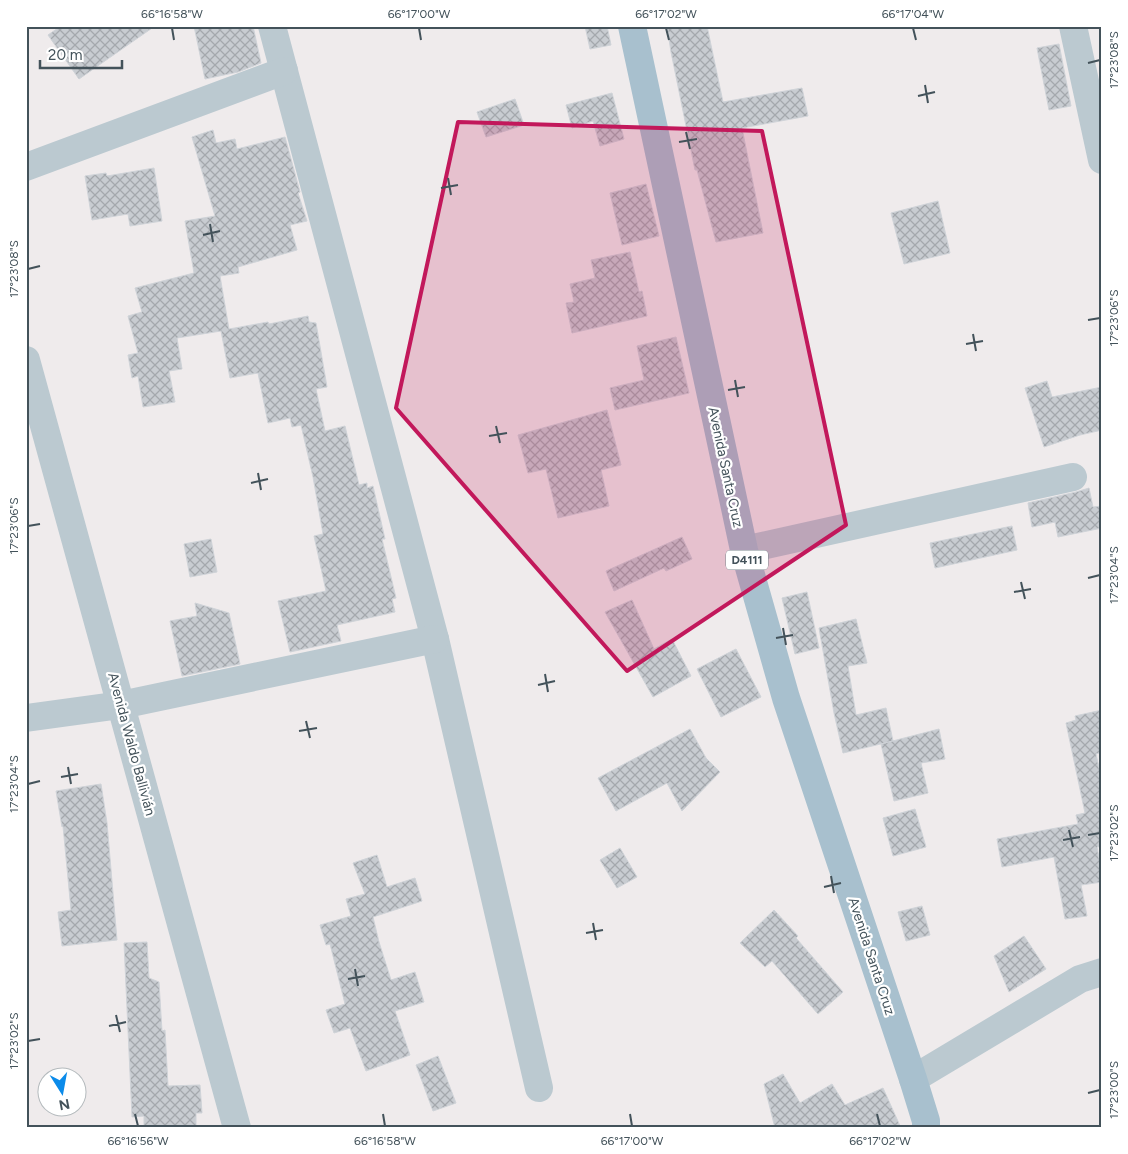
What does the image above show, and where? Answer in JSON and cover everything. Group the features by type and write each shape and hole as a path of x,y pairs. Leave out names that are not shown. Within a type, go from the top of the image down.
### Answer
{"main road":[{"name":"Avenida Santa Cruz","path":"632,26 744,550 786,698 913,1079 926,1121 926,1128"}],"street":[{"path":"272,26 435,639 539,1088"},
{"path":"1073,26 1102,160"},
{"path":"26,167 284,71"},
{"name":"Avenida Waldo Ballivián","path":"26,360 236,1128"},
{"path":"744,550 1073,477"},
{"path":"26,718 121,705 435,639"},
{"path":"913,1079 1080,979 1102,972"}],"highlighted area":[{"path":"458,122 762,131 846,525 627,671 396,408"}],"building":[{"path":"61,26 155,26 79,79 48,35"},
{"path":"194,26 253,26 261,63 238,72 205,79"},
{"path":"585,26 607,26 611,45 590,49"},
{"path":"667,26 707,26 723,102 802,88 808,116 742,128 763,233 716,242 697,170 695,170"},
{"path":"1059,44 1071,106 1049,110 1037,48"},
{"path":"612,93 624,139 600,146 593,121 572,128 566,105"},
{"path":"515,99 524,125 486,137 477,112"},
{"path":"213,130 216,143 235,139 237,149 285,137 300,192 298,193 307,221 290,225 297,250 238,267 239,273 220,276 229,329 268,322 269,324 308,316 309,322 316,323 327,387 316,389 325,431 345,426 359,485 367,483 367,488 373,486 385,539 382,539 396,598 392,599 395,612 337,625 341,641 290,652 278,601 326,591 314,536 323,534 301,425 292,427 290,418 268,423 258,373 230,378 221,331 177,338 182,369 169,371 175,402 143,407 138,376 132,378 128,355 138,353 128,316 142,312 135,288 194,273 185,221 215,216 192,137"},
{"path":"154,168 162,221 130,226 128,214 92,220 85,176 106,173 107,176"},
{"path":"646,184 659,236 622,245 610,193"},
{"path":"938,201 950,253 904,264 891,213"},
{"path":"630,252 639,292 642,291 647,316 572,333 566,303 574,302 570,284 595,278 591,260"},
{"path":"676,337 689,393 615,410 610,388 644,380 637,346"},
{"path":"1047,381 1052,397 1102,387 1102,430 1044,447 1025,388"},
{"path":"607,410 621,465 601,470 609,506 558,518 546,469 528,473 518,435"},
{"path":"1089,488 1093,507 1102,506 1102,528 1058,537 1055,522 1032,527 1028,503"},
{"path":"1012,526 1017,550 935,568 930,543"},
{"path":"682,537 692,559 666,571 664,568 614,591 606,571"},
{"path":"211,539 217,572 190,577 184,544"},
{"path":"807,592 819,648 795,654 782,598"},
{"path":"632,600 654,649 672,639 691,676 653,697 605,612"},
{"path":"195,603 229,613 240,664 182,676 170,621 197,616"},
{"path":"856,619 867,663 848,666 856,715 886,708 893,741 843,753 819,628"},
{"path":"736,649 761,697 721,717 697,669"},
{"path":"1102,710 1102,752 1096,754 1102,781 1102,846 1097,847 1102,882 1081,885 1087,916 1065,919 1054,857 1002,867 997,839 1078,824 1076,815 1085,813 1066,723 1076,720 1075,716"},
{"path":"690,729 706,758 720,772 682,811 667,783 616,811 598,778"},
{"path":"939,729 945,759 921,763 928,793 894,801 881,744"},
{"path":"101,784 107,823 117,940 62,946 58,912 71,910 63,826 56,791"},
{"path":"915,809 926,847 893,856 883,818"},
{"path":"620,848 637,877 617,888 600,860"},
{"path":"377,855 387,887 415,878 422,901 373,917 391,980 415,972 424,1002 395,1011 410,1055 366,1071 350,1028 334,1033 326,1010 345,1004 330,944 326,945 320,925 351,916 346,899 365,894 353,863"},
{"path":"922,906 930,935 906,941 898,912"},
{"path":"774,910 798,936 796,938 843,992 818,1014 772,961 765,967 740,943"},
{"path":"1024,936 1046,969 1009,992 994,956"},
{"path":"147,942 149,978 159,982 162,1031 165,1030 168,1086 200,1085 202,1113 196,1113 196,1128 144,1128 144,1116 132,1117 124,943"},
{"path":"438,1056 456,1103 433,1111 416,1065"},
{"path":"783,1074 800,1103 832,1084 845,1105 883,1088 901,1128 775,1128 764,1084"}]}
